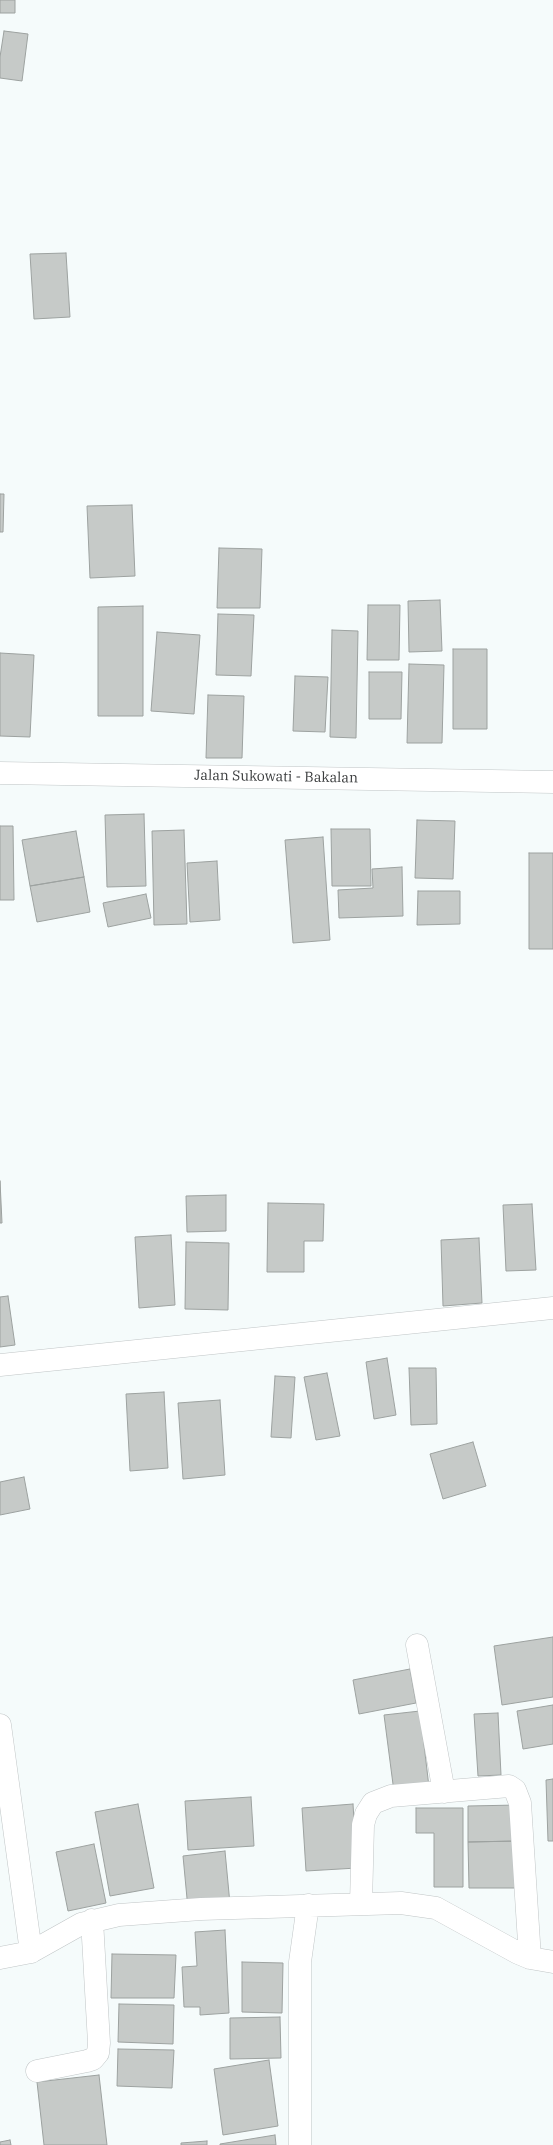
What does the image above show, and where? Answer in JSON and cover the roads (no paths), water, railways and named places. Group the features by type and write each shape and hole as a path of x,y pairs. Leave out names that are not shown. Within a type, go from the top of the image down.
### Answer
{"street":[{"name":"Jalan Sukowati - Bakalan","path":"0,773 553,782"},
{"path":"0,1365 553,1308"},
{"path":"417,1645 444,1792"},
{"path":"0,1725 31,1952"},
{"path":"361,1904 363,1825 364,1818 371,1805 390,1796 509,1786 515,1790 518,1795 530,1958"},
{"path":"0,1958 31,1952 69,1929 92,1920 143,1912 308,1905 401,1903 436,1908 530,1958 553,1962"},
{"path":"300,2145 300,1962 308,1905"},
{"path":"37,2071 87,2061 95,2058 98,2053 100,2043 92,1920"}]}
